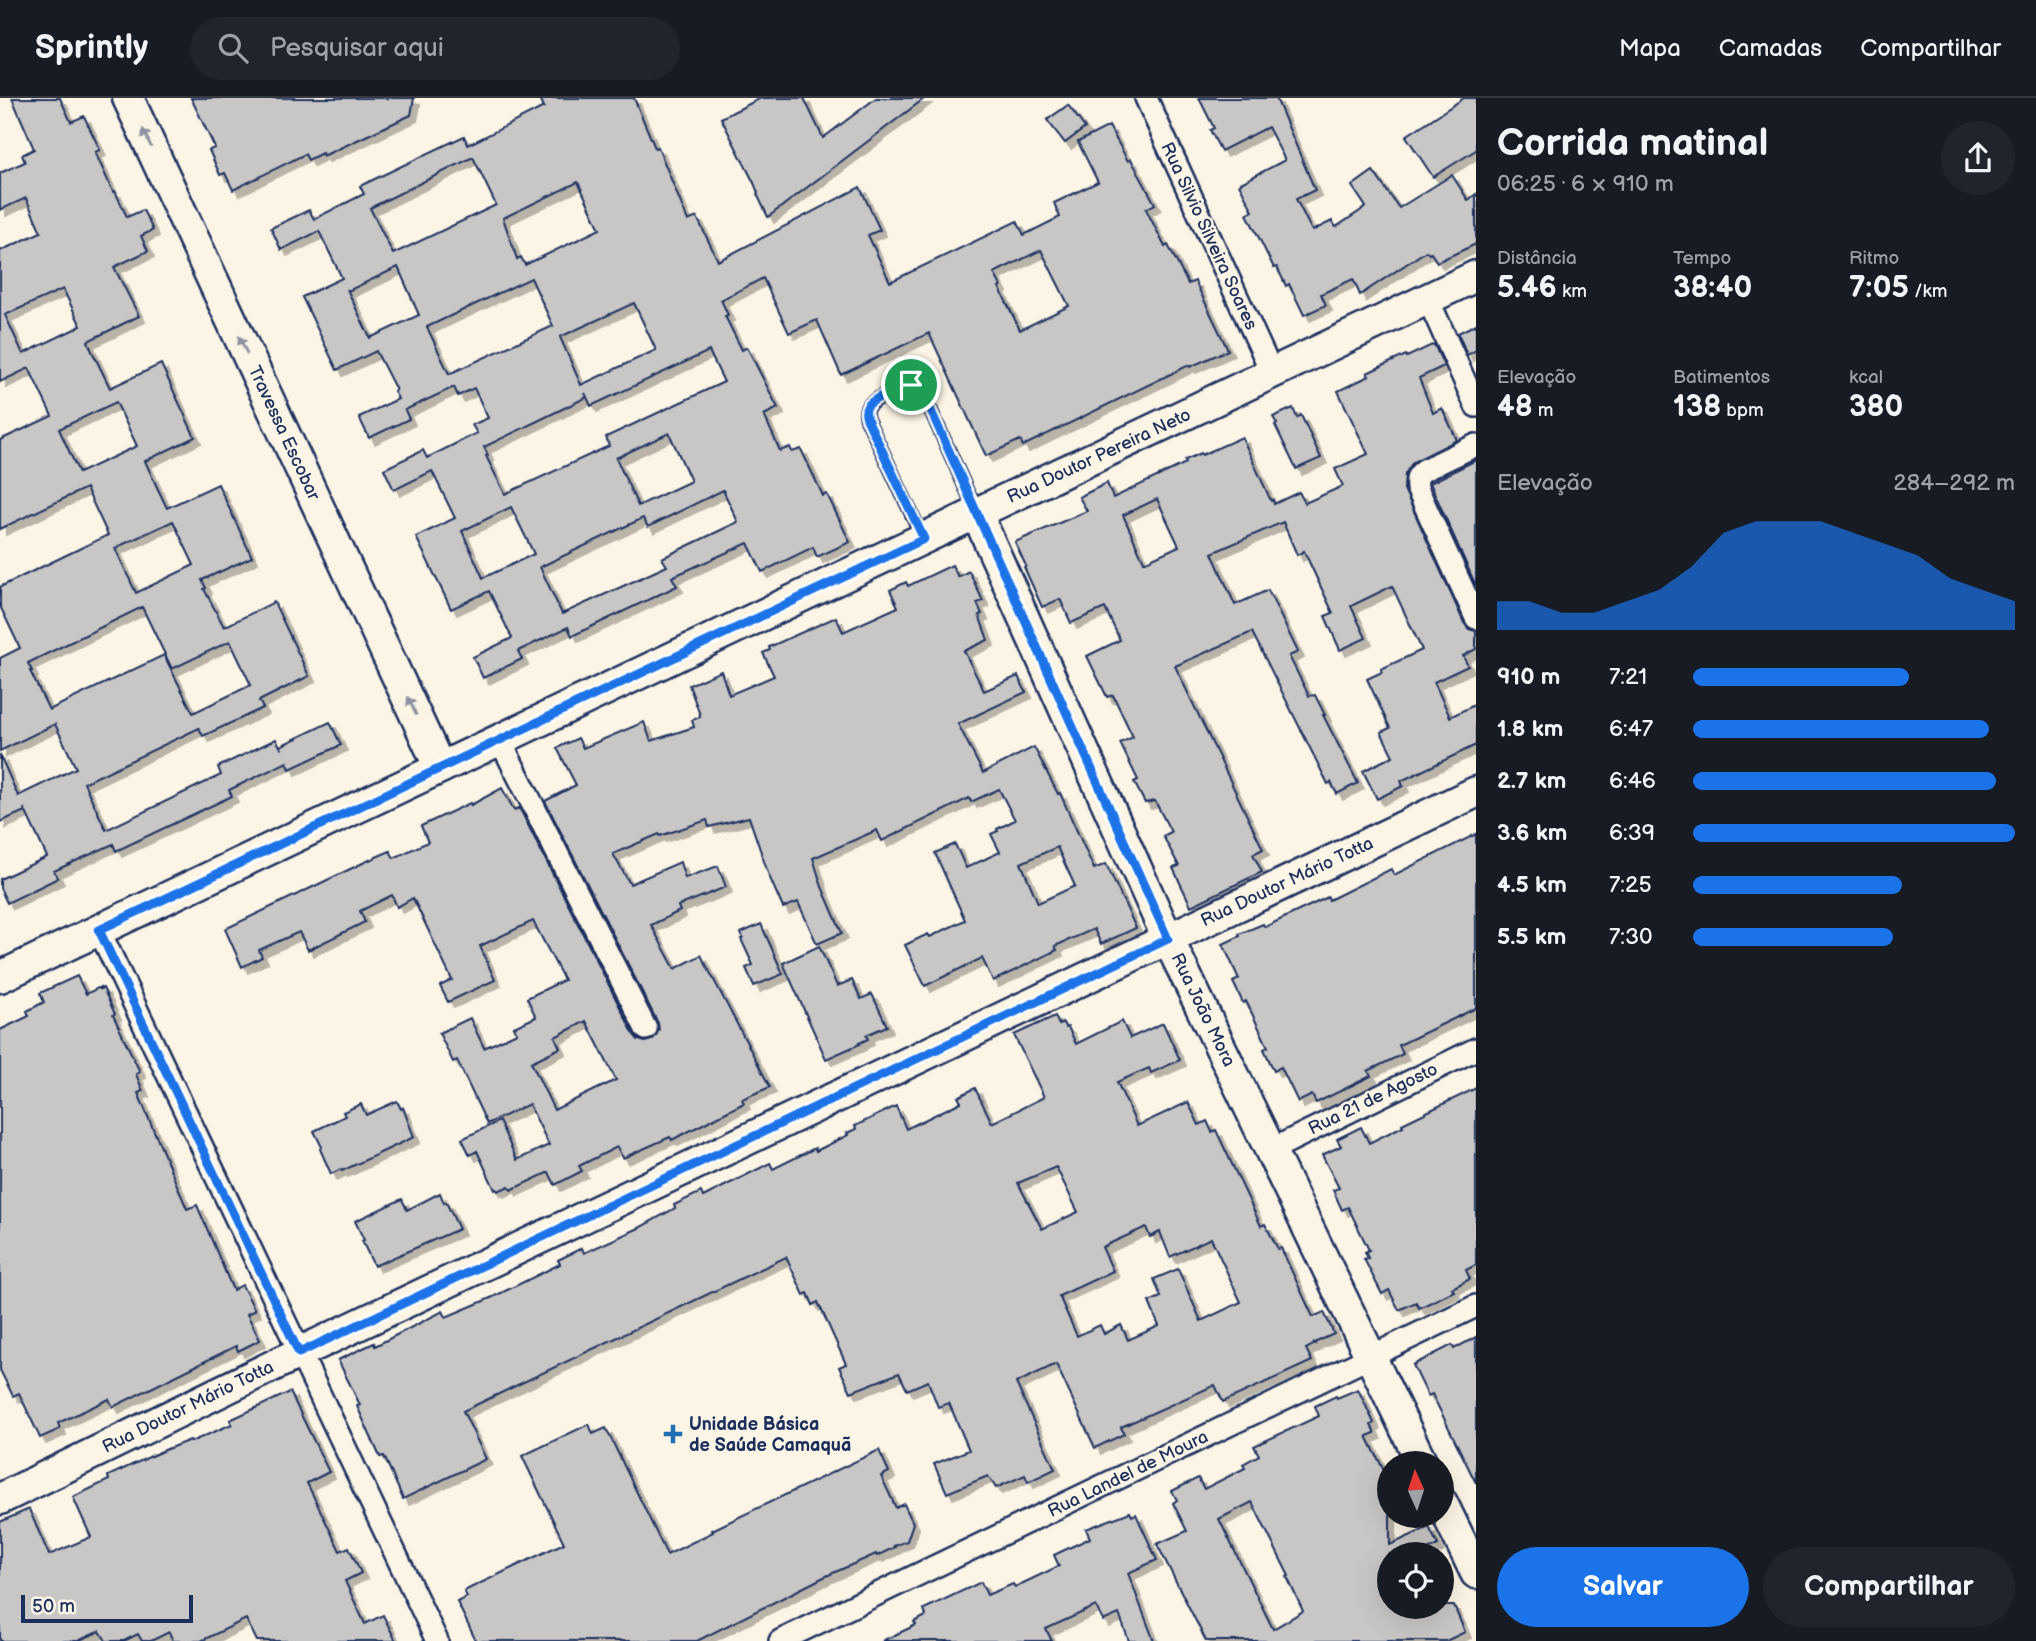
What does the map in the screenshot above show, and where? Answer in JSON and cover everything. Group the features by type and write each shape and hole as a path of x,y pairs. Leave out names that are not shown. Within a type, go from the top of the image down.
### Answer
{"street":[{"name":"Travessa Escobar","path":"128,98 440,768"},
{"name":"Rua Silvio Silveira Soares","path":"1146,98 1272,373"},
{"name":"Rua Doutor Pereira Neto","path":"0,977 1476,276"},
{"path":"1428,299 1476,406"},
{"path":"1476,445 1424,470 1416,481 1476,618"},
{"name":"Rua João Mora","path":"977,514 1168,939 1416,1451"},
{"path":"500,740 646,1029"},
{"name":"Rua Doutor Mário Totta","path":"0,1499 299,1353 1476,792"},
{"path":"99,930 437,1641"},
{"name":"Rua 21 de Agosto","path":"1271,1150 1476,1049"},
{"name":"Rua Landel de Moura","path":"780,1641 1476,1306"},
{"path":"1454,1527 1475,1569"}],"lane":[{"path":"924,539 867,419 865,412 873,401 911,385 923,393 977,514"}],"building":[{"path":"12,98 60,98 71,122 84,116 100,150 95,152 127,217 143,210 153,230 141,236 148,251 114,267 139,316 88,341 110,388 161,364 195,437 145,461 156,485 167,508 218,484 252,557 202,580 206,588 204,589 224,627 274,602 309,676 259,701 263,708 203,736 199,728 84,783 106,830 221,775 218,767 276,739 282,750 280,746 330,722 341,745 290,769 287,762 229,790 232,796 116,851 113,844 54,871 58,878 7,903 0,888 0,879 47,857 24,808 25,811 0,822 0,755 18,796 76,768 55,724 0,751 0,658 20,648 0,606 0,587 108,535 86,488 0,529 0,440 52,416 29,368 0,382 0,251 41,232 26,198 0,210 0,173 25,162 22,155 34,149","holes":["63,289 81,326 23,354 5,315","116,402 137,446 79,473 59,429","173,521 194,565 136,593 115,548","142,607 172,669 230,641 251,685 193,713 164,655 49,710 28,663"]},
{"path":"191,98 414,98 411,115 323,156 322,153 308,160 305,154 233,190 225,173 220,175 209,150 215,148"},
{"path":"540,98 634,98 655,148 658,147 688,221 697,217 718,261 860,187 880,230 868,235 890,282 1017,221 1024,235 1060,217 1054,203 1098,182 1078,142 1109,126 1128,161 1131,159 1155,204 1146,209 1165,247 1168,245 1188,284 1195,281 1228,350 1190,367 1189,365 1023,446 1020,440 986,456 929,333 841,375 817,320 789,333 763,278 721,300 728,315 725,316 742,350 747,347 778,408 764,415 780,451 790,447 792,452 801,449 823,496 827,494 850,542 817,557 813,547 762,572 748,543 672,577 677,586 572,636 568,627 518,651 522,659 483,678 473,657 512,638 489,591 451,609 416,537 455,518 432,471 394,490 384,469 423,450 427,458 477,433 472,425 488,418 474,388 458,396 454,387 405,410 409,419 369,438 359,417 398,399 394,391 396,390 376,351 337,370 302,297 342,278 319,231 281,250 271,228 309,210 314,219 364,194 360,186 464,136 468,145 544,107","holes":["473,157 496,205 393,254 370,208","578,182 600,229 525,265 521,257 517,259 503,218","1041,250 1069,306 1020,330 999,287 1001,286 994,273","398,267 419,315 370,338 347,289 348,291","531,278 553,326 449,374 427,327","634,303 656,350 581,385 560,337","709,351 724,382 606,437 609,446 505,494 484,447 587,397 591,406","669,433 691,481 638,506 616,458","723,490 738,522 662,558 667,566 562,614 540,567 643,518 648,527","511,507 534,554 483,578 462,531"]},
{"path":"761,98 804,98 823,138 876,98 925,98 768,217 721,118"},
{"path":"1199,98 1276,98 1315,190 1296,199 1312,231 1332,221 1336,227 1366,207 1352,186 1373,171 1399,208 1452,175 1468,200 1476,194 1476,244 1437,262 1431,253 1426,251 1360,295 1353,279 1321,294 1326,305 1304,315 1289,284 1286,286 1277,267 1274,268 1247,214 1253,211 1239,184 1285,160 1268,127 1221,151 1210,130 1214,128"},
{"path":"1464,98 1476,98 1476,150 1433,177 1406,136"},
{"path":"1068,105 1085,128 1065,143 1047,120"},
{"path":"1476,324 1476,350 1467,355 1458,333"},
{"path":"1434,344 1444,366 1419,378 1433,413 1442,408 1457,440 1413,462 1405,474 1404,489 1464,623 1469,629 1476,631 1476,649 1463,656 1468,666 1434,682 1450,717 1476,704 1476,745 1401,781 1403,786 1377,799 1363,771 1393,756 1381,732 1390,728 1367,679 1382,672 1381,669 1422,650 1392,586 1351,606 1366,638 1340,650 1325,616 1333,613 1304,551 1297,555 1283,522 1212,553 1235,605 1268,590 1298,652 1289,656 1309,696 1315,695 1358,783 1337,794 1331,782 1328,784 1252,632 1175,666 1263,849 1253,854 1262,872 1191,906 1173,868 1179,866 1163,836 1171,832 1155,801 1145,803 1134,782 1138,780 1120,743 1133,737 1113,695 1107,697 1087,656 1120,640 1105,608 1071,623 1060,599 1042,607 1015,542 1087,511 1079,497 1107,483 1113,498 1186,463 1185,460 1242,437 1274,504 1299,492 1305,503 1343,486 1335,469 1368,454 1338,391 1369,376 1367,373 1406,355 1407,357","holes":["1157,499 1179,546 1144,562 1123,515"]},
{"path":"1293,408 1297,418 1301,415 1321,458 1296,469 1273,417"},
{"path":"1476,460 1476,586 1430,483"},
{"path":"952,565 958,577 969,571 983,601 977,603 988,640 964,651 984,691 1018,676 1026,692 958,724 983,773 1034,747 1058,794 1060,793 1094,869 1106,864 1136,928 1101,944 1094,929 1055,946 1057,950 993,981 982,958 925,986 905,945 928,934 930,937 965,920 935,853 955,844 966,868 1000,852 991,834 1015,820 999,789 971,802 969,798 882,841 877,830 813,858 842,933 817,944 798,902 783,908 749,817 709,827 707,820 660,836 659,834 613,854 630,884 680,862 685,878 718,866 726,887 678,906 680,911 651,925 675,969 701,955 770,1087 742,1099 744,1103 672,1140 670,1137 623,1158 617,1147 579,1166 582,1171 555,1185 549,1172 511,1190 509,1186 498,1191 495,1190 477,1151 470,1155 462,1139 499,1121 517,1160 549,1145 529,1104 487,1124 457,1060 453,1062 439,1033 470,1018 484,1048 517,1033 514,1027 536,1017 527,998 564,980 533,921 480,946 495,980 448,1002 440,986 452,980 413,898 397,907 392,895 360,911 365,922 308,950 299,932 259,950 262,957 242,967 225,929 390,851 394,858 428,842 421,826 470,803 471,805 502,788 514,810 519,808 522,813 634,1035 645,1042 652,1040 659,1030 658,1023 545,801 576,785 557,748 578,738 583,748 644,722 651,741 694,727 692,720 700,715 689,685 721,671 729,695 774,676 763,653 770,650 769,647 836,617 843,632 898,607 890,590 906,582 908,586","holes":["1057,847 1075,886 1038,903 1021,863","586,1021 616,1080 554,1110 531,1062 560,1048 555,1037"]},
{"path":"1476,834 1476,1008 1399,1045 1403,1054 1368,1071 1371,1076 1316,1103 1312,1095 1298,1102 1281,1067 1274,1071 1264,1049 1268,1047 1246,1001 1243,1003 1233,982 1239,979 1223,944 1240,936 1239,934 1263,924 1265,927 1328,897 1329,900 1391,869 1394,875"},
{"path":"761,924 783,974 754,986 746,968 753,965 741,939 741,933"},
{"path":"819,946 837,986 852,980 861,999 872,994 887,1026 866,1035 868,1039 860,1044 826,1059 783,963"},
{"path":"77,976 86,994 103,988 140,1072 136,1074 143,1091 138,1093 187,1209 197,1205 233,1290 242,1285 255,1310 247,1314 260,1340 238,1351 236,1346 113,1407 109,1399 58,1423 60,1429 40,1438 19,1393 13,1396 0,1370 0,1030 29,1016 27,1011 44,1002 40,993"},
{"path":"1055,1016 1059,1025 1063,1023 1068,1027 1076,1044 1122,1021 1130,1038 1163,1023 1180,1060 1151,1073 1149,1068 1117,1082 1137,1126 1188,1102 1199,1125 1207,1121 1212,1132 1216,1130 1261,1226 1265,1224 1278,1249 1281,1248 1313,1317 1324,1312 1334,1334 1306,1349 1312,1361 1223,1402 1215,1385 1121,1427 1124,1434 1095,1448 1056,1364 1016,1383 1055,1469 1028,1482 1025,1475 996,1488 988,1476 947,1493 934,1464 969,1450 949,1403 938,1407 928,1381 907,1390 899,1373 851,1392 839,1367 846,1364 818,1302 813,1305 808,1293 804,1295 786,1257 463,1411 486,1459 403,1499 384,1456 380,1457 357,1406 360,1405 338,1360 374,1343 375,1346 443,1311 446,1317 493,1297 560,1264 558,1260 582,1248 584,1253 639,1228 675,1208 674,1205 701,1192 703,1197 770,1163 773,1169 815,1148 816,1151 848,1135 847,1133 856,1129 855,1126 896,1106 906,1129 961,1102 958,1097 975,1088 992,1123 1044,1097 1014,1035","holes":["1056,1167 1078,1212 1042,1229 1018,1183","1146,1227 1150,1237 1160,1232 1170,1257 1211,1238 1241,1302 1201,1321 1178,1269 1154,1279 1161,1297 1149,1302 1159,1326 1128,1340 1121,1325 1104,1334 1100,1325 1077,1336 1059,1296 1113,1271 1102,1247"]},
{"path":"1476,1088 1476,1265 1466,1270 1470,1279 1452,1288 1454,1291 1419,1308 1416,1302 1399,1310 1389,1290 1382,1294 1364,1259 1368,1258 1365,1252 1369,1250 1348,1207 1342,1210 1333,1190 1339,1188 1322,1155 1341,1146 1337,1139 1361,1127 1369,1143"},
{"path":"397,1101 401,1109 403,1108 414,1137 331,1174 314,1131 345,1116 343,1112 361,1104 366,1115"},
{"path":"440,1193 459,1229 374,1266 355,1221 402,1199 407,1210"},
{"path":"1476,1337 1476,1483 1432,1394 1428,1396 1413,1365 1452,1345 1454,1349"},
{"path":"1358,1389 1374,1423 1371,1425 1375,1433 1367,1436 1377,1456 1377,1528 1390,1528 1390,1542 1377,1542 1377,1619 1454,1619 1454,1606 1465,1632 1446,1641 1206,1641 1157,1544 1187,1531 1173,1503 1177,1500 1172,1491 1198,1478 1204,1489 1245,1468 1243,1464 1259,1455 1254,1446 1319,1416 1315,1406 1336,1396 1337,1398","holes":["1252,1502 1289,1576 1287,1577 1303,1611 1273,1629 1219,1519"]},
{"path":"290,1392 329,1472 307,1483 340,1551 349,1547 361,1573 345,1581 365,1624 383,1615 396,1641 257,1641 246,1619 201,1641 173,1641 169,1632 151,1641 142,1641 138,1634 124,1641 106,1641 100,1631 78,1641 0,1641 0,1522 29,1509 49,1555 91,1537 73,1497 109,1480 108,1476 162,1451 232,1424 230,1420"},
{"path":"589,1424 593,1434 606,1428 667,1555 713,1532 712,1530 879,1450 889,1472 881,1476 896,1508 904,1504 913,1523 907,1541 824,1577 697,1641 476,1641 457,1602 467,1597 464,1591 564,1543 522,1456"},
{"path":"1130,1512 1132,1516 1136,1514 1157,1560 1128,1573 1154,1641 1129,1641 1119,1614 1103,1621 1096,1606 1046,1629 1052,1641 882,1641 916,1625 914,1622 926,1616 924,1609 981,1582 987,1595 1013,1584 1015,1587 1059,1566 1054,1555 1090,1538 1086,1529"},
{"path":"1427,1528 1430,1528 1436,1542 1396,1542"}],"place":[{"name":"Unidade Básica de Saúde Camaquã","path":"673,1434"}],"route":[{"path":"911,385 923,393 1168,939 299,1353 99,930 924,539 865,412 873,401 911,385"}]}
